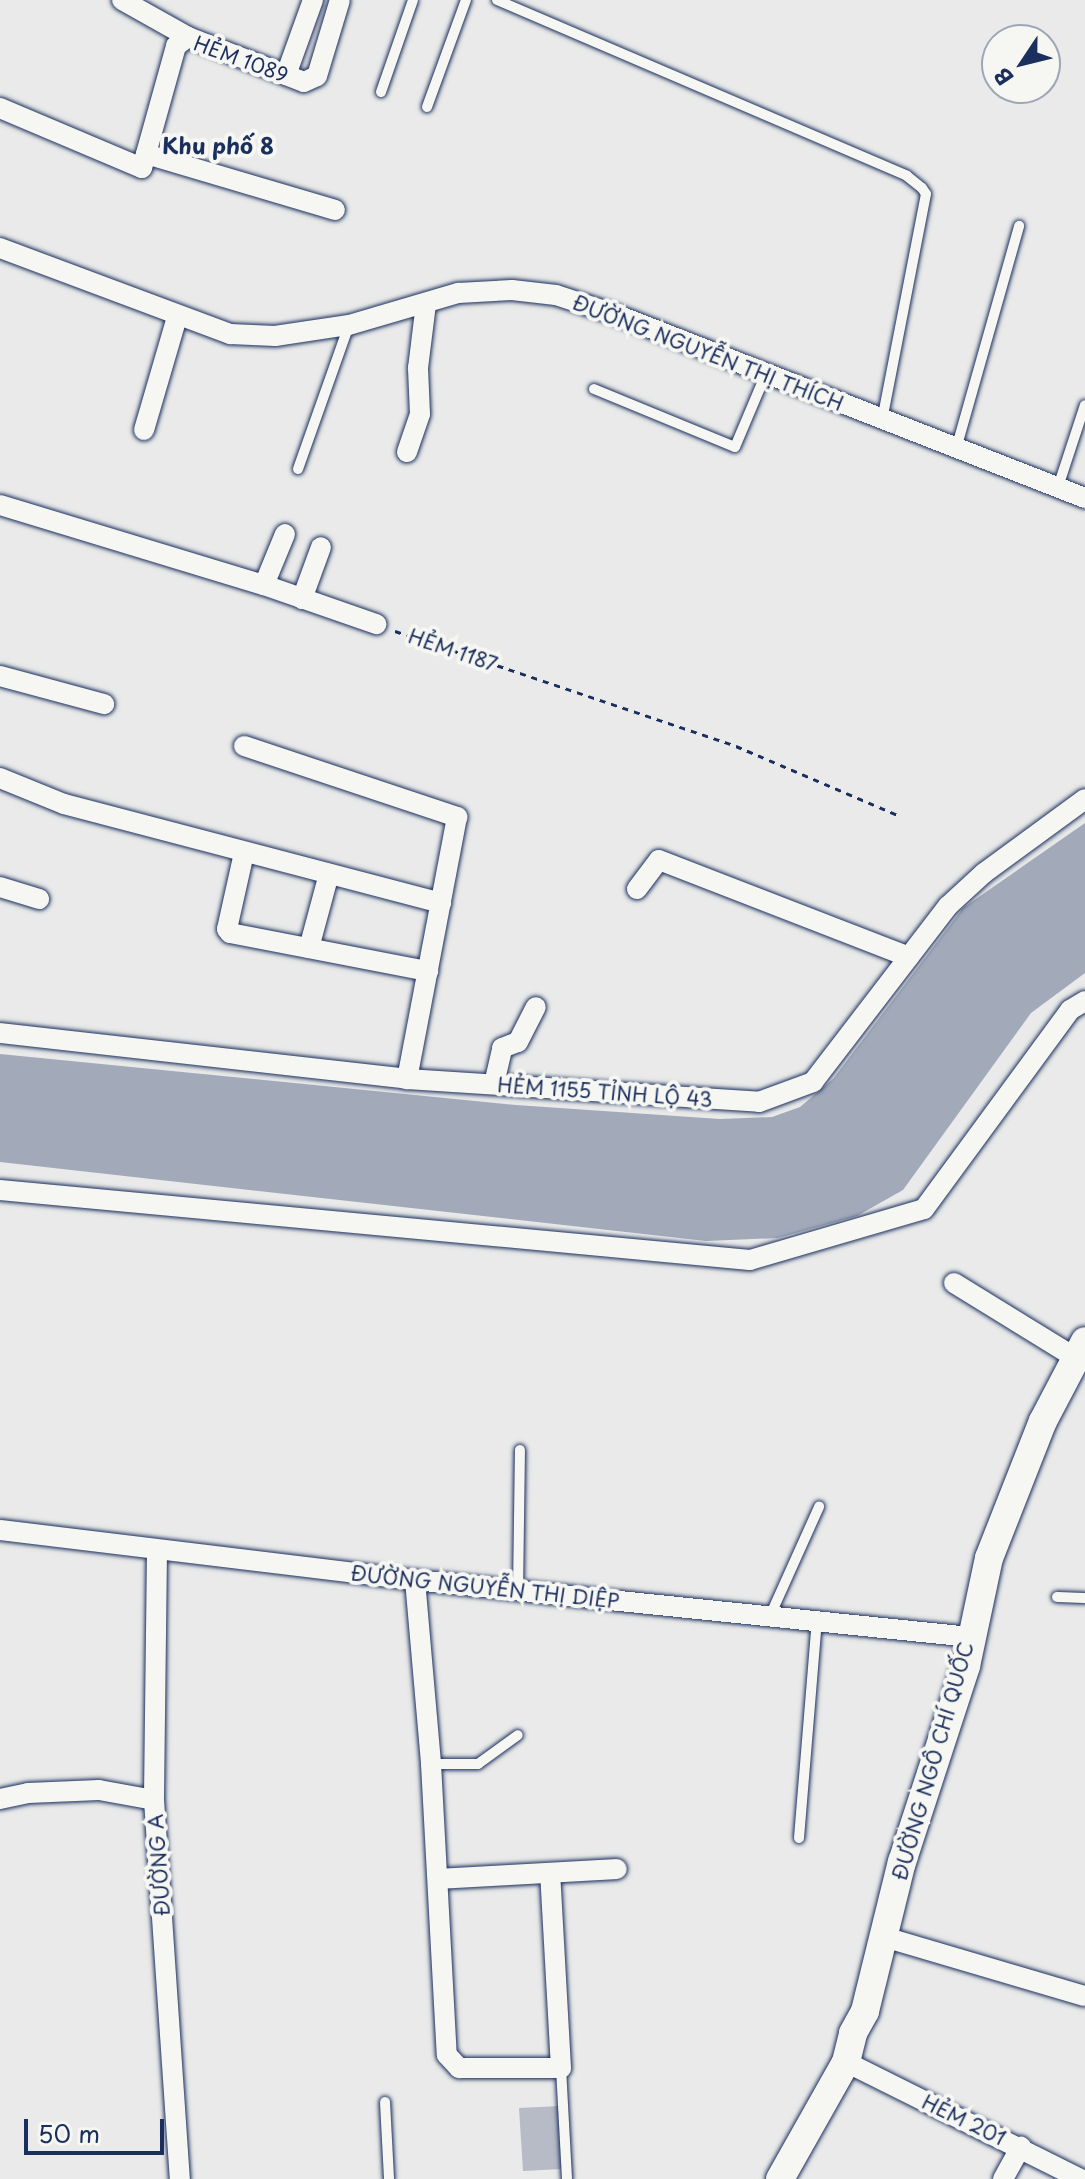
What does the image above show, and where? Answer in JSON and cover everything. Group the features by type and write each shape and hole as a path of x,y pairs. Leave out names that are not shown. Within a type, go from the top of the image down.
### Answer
{"main road":[{"name":"ĐƯỜNG NGÔ CHÍ QUỐC","path":"780,2179 846,2062 853,2033 865,2011 902,1862 966,1666 989,1558 1013,1491 1080,1349"}],"street":[{"path":"122,0 188,37"},
{"path":"286,75 313,0"},
{"name":"HẺM 1089","path":"146,154 176,46 188,37 304,82 317,76 340,0"},
{"path":"0,108 142,168 146,154 335,210"},
{"name":"ĐƯỜNG NGUYỄN THỊ THÍCH","path":"0,248 177,317 230,334 275,336 349,325 458,293 512,290 556,295 617,315 765,376 1085,498"},
{"path":"407,452 420,414 418,368 426,304"},
{"path":"144,430 177,317"},
{"path":"0,505 264,585 376,624"},
{"path":"264,585 285,534"},
{"path":"302,599 321,547"},
{"path":"0,676 104,704"},
{"path":"244,746 457,817 407,1079"},
{"path":"0,778 64,804 441,903"},
{"name":"HẺM 1155 TỈNH LỘ 43","path":"0,1033 407,1079 759,1102 813,1082 948,906 984,873 1085,799"},
{"path":"244,853 227,929 230,933 428,971"},
{"path":"637,889 659,860 909,957"},
{"path":"309,948 329,874"},
{"path":"0,887 39,899"},
{"path":"0,1190 750,1260 924,1209 1070,1010 1085,1001"},
{"path":"494,1084 502,1048 518,1042 536,1007"},
{"path":"954,1283 1080,1349"},
{"name":"ĐƯỜNG NGUYỄN THỊ DIỆP","path":"0,1530 415,1580 970,1637"},
{"name":"ĐƯỜNG A","path":"157,1551 154,1800 180,2179"},
{"path":"415,1580 431,1764 447,2055 459,2068 561,2068 550,1873"},
{"path":"0,1799 28,1793 99,1790 154,1800"},
{"path":"438,1879 617,1869"},
{"path":"884,1937 1085,1996"},
{"name":"HẺM 201","path":"846,2062 1081,2179"},
{"path":"1003,2179 1021,2147"}],"lane":[{"path":"381,92 413,0"},
{"path":"427,107 466,0"},
{"path":"497,0 907,176 922,188 926,194 882,420"},
{"path":"956,449 1019,226"},
{"path":"298,469 349,325"},
{"path":"594,389 735,447 765,376"},
{"path":"1058,487 1085,405"},
{"path":"518,1591 520,1450"},
{"path":"770,1616 819,1507"},
{"path":"1057,1597 1085,1598"},
{"path":"799,1838 817,1621"},
{"path":"431,1764 478,1764 518,1735"},
{"path":"561,2068 567,2179"},
{"path":"385,2102 389,2179"}],"path":[{"name":"HẺM 1187","path":"376,624 736,746 898,815"}],"water":[{"path":"1085,823 1085,973 1031,1013 903,1190 857,1216 778,1238 706,1241 0,1162 0,1054 516,1105 720,1119 772,1117 800,1107 833,1079 963,908"}],"building":[{"path":"559,2106 562,2169 523,2171 519,2108"}],"district":[{"name":"Khu phố 8","path":"218,145"}]}
